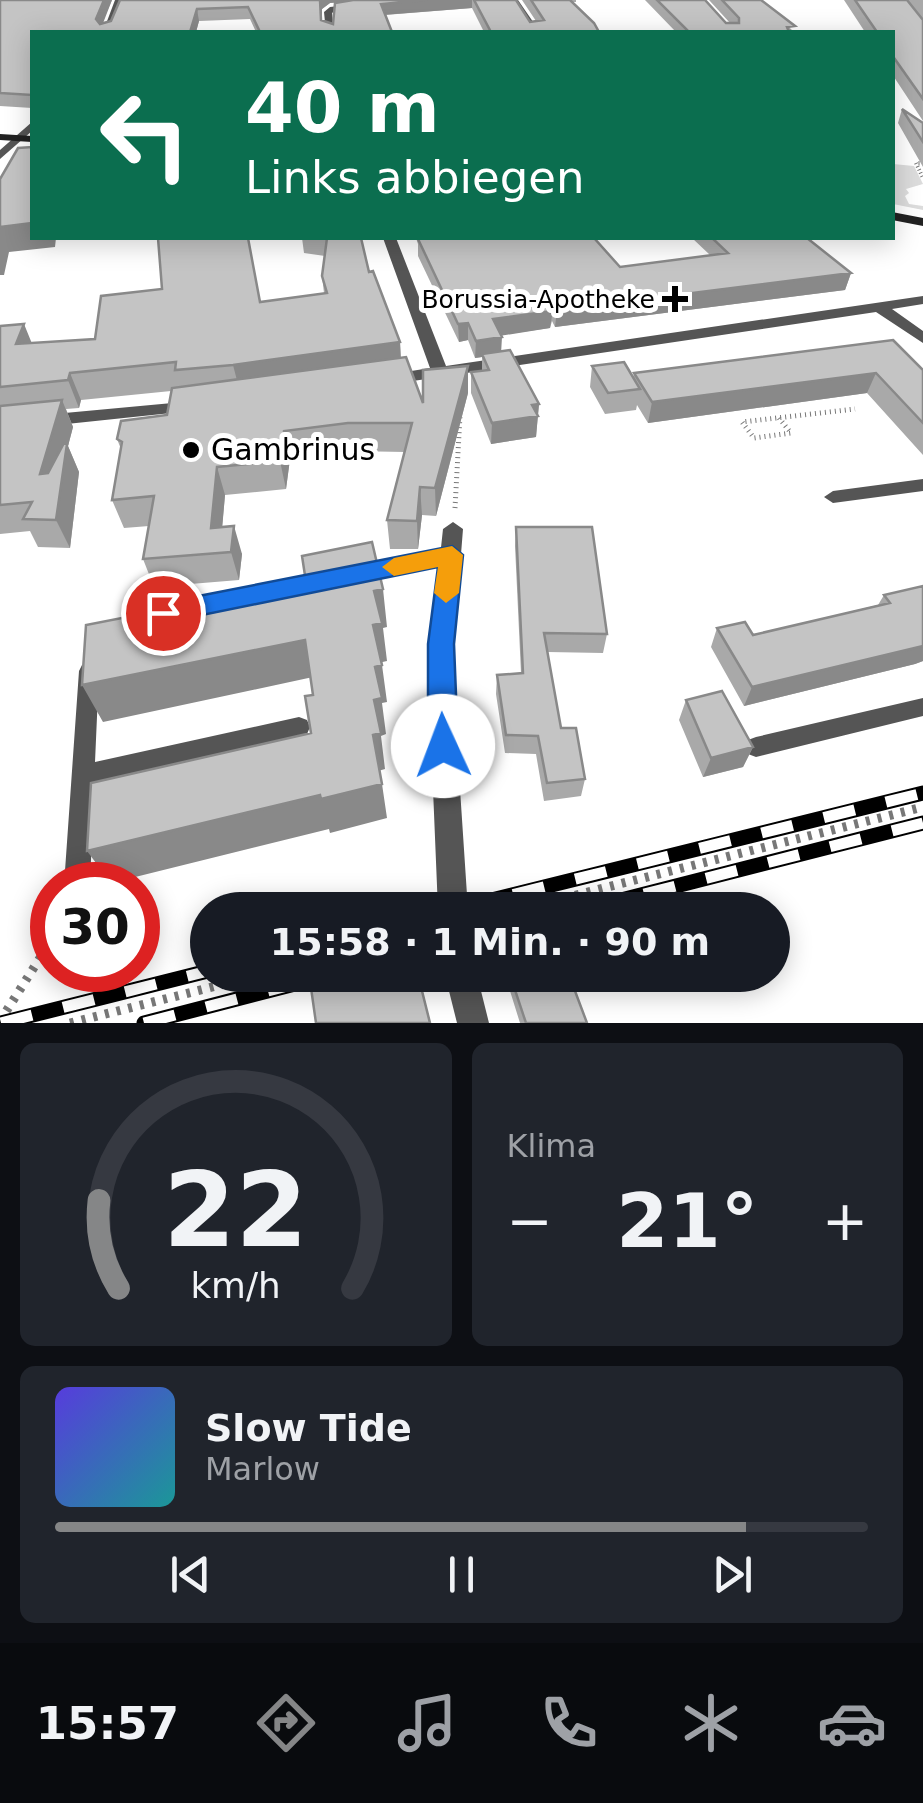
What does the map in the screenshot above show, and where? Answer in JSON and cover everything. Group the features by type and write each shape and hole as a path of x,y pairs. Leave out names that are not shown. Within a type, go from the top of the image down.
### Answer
{"main road":[{"path":"0,138 26,139"},
{"path":"895,217 923,222"}],"street":[{"path":"108,30 118,0"},
{"path":"330,30 328,12 333,8 413,0"},
{"path":"514,0 535,30"},
{"path":"0,156 26,139"},
{"path":"389,240 445,372"},
{"path":"367,383 923,300"},
{"path":"878,306 923,338"},
{"path":"0,425 222,403"},
{"path":"452,892 440,668 453,529"},
{"path":"465,992 473,1023"}],"lane":[{"path":"834,497 923,484"},
{"path":"338,578 452,555"},
{"path":"77,862 90,646"},
{"path":"756,747 923,707"},
{"path":"83,775 299,727"}],"path":[{"path":"923,163 916,163 923,178"},
{"path":"445,372 460,413 453,529"},
{"path":"805,404 813,414"},
{"path":"779,418 792,433 754,438 740,419 856,409"},
{"path":"586,892 923,806"},
{"path":"0,1022 30,975"},
{"path":"70,1023 193,992"}],"shaded area":[{"path":"895,164 914,166 923,184 906,189 909,193 905,196 909,204 923,206 923,210 895,204"}],"building":[{"path":"0,0 104,0 96,19 100,24 111,21 120,0 320,0 321,20 333,24 335,3 427,0 381,4 391,30 259,30 248,7 197,9 191,30 30,30 30,95 0,93"},
{"path":"474,0 516,0 530,22 544,20 531,0 570,0 598,30 490,30"},
{"path":"657,0 705,0 726,23 739,23 722,0 761,0 795,26 787,27 788,30 687,30"},
{"path":"855,0 907,0 923,20 923,99 895,59 895,30 876,30"},
{"path":"902,109 923,123 923,142"},
{"path":"30,147 30,223 0,227 0,179 18,148"},
{"path":"158,240 248,240 260,302 327,293 322,276 327,240 361,240 369,272 373,271 400,342 233,365 175,370 176,362 70,373 68,380 0,387 0,326 24,324 16,344 95,339 101,296 162,289"},
{"path":"418,240 596,240 620,267 728,253 714,240 810,240 851,273 557,310 554,304 552,311 493,319 502,337 476,341 468,323 458,324"},
{"path":"893,340 923,370 923,423 876,373 652,402 634,373"},
{"path":"510,350 539,404 532,405 538,416 492,423 471,372 489,370 482,354"},
{"path":"406,357 423,403 423,370 468,366 435,488 420,487 417,521 387,520 412,423 348,423 284,431 280,461 217,467 211,528 234,526 231,552 143,559 154,496 112,500 122,442 117,439 121,421 167,415 172,388"},
{"path":"624,362 640,389 608,393 592,366"},
{"path":"62,400 40,474 48,473 64,443 67,444 56,520 23,519 32,502 0,505 0,406"},
{"path":"516,527 592,527 607,634 544,633 561,728 576,728 585,779 547,783 538,736 506,735 497,675 523,673"},
{"path":"372,542 383,589 374,591 382,623 373,625 382,665 375,667 382,698 374,700 381,733 373,735 382,784 321,799 320,795 87,851 91,783 311,733 305,696 313,695 305,640 82,685 86,625 306,582 302,556"},
{"path":"923,586 923,646 752,687 717,628 745,622 753,635 890,603 884,595"},
{"path":"722,691 753,747 711,758 686,700"},
{"path":"312,992 422,992 430,1023 316,1023"},
{"path":"516,992 575,992 587,1023 526,1023"}],"railway":[{"path":"524,892 923,793"},
{"path":"653,892 923,823"},
{"path":"1,1023 190,976"},
{"path":"144,1023 264,992"}],"slow traffic":[{"path":"394,567 452,555 446,593"}],"place":[{"name":"Borussia-Apotheke","path":"675,299"},
{"name":"Gambrinus","path":"191,450"}],"route":[{"path":"163,613 452,555 442,621 443,746"}]}
